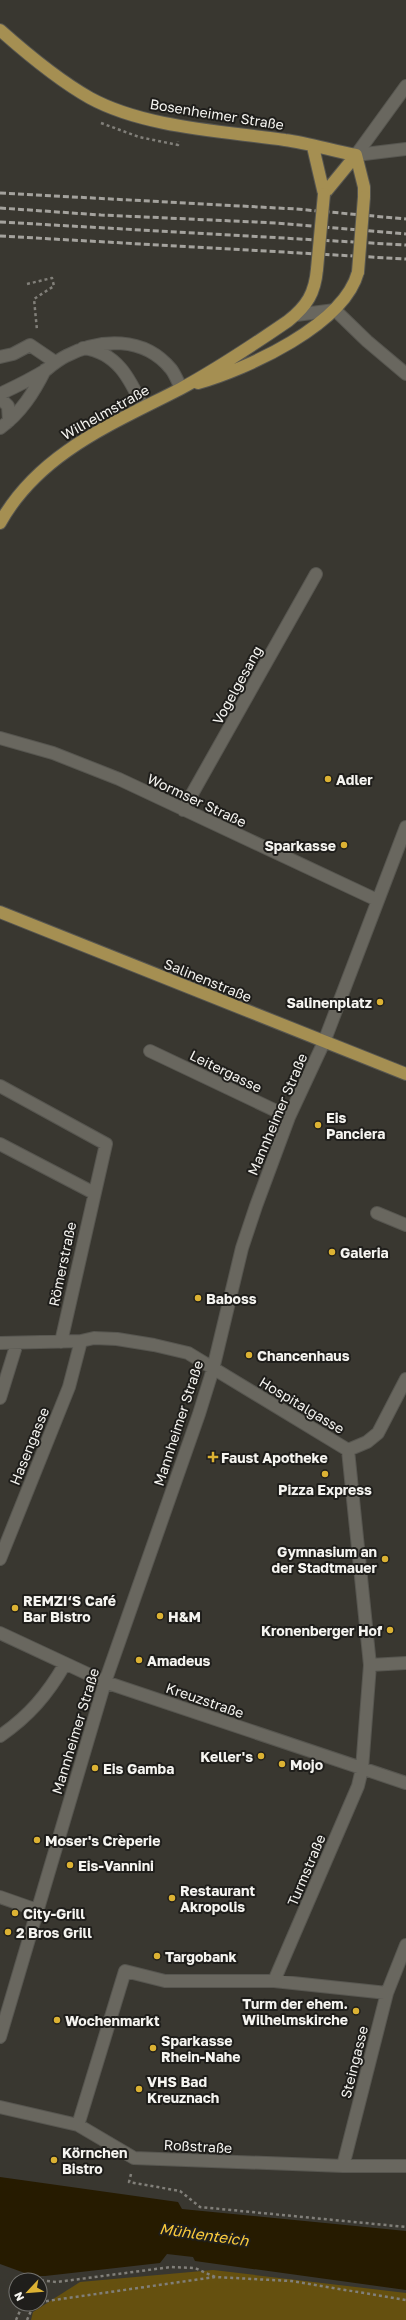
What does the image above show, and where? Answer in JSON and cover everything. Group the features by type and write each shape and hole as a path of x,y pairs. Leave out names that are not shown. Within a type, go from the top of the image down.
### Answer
{"main road":[{"name":"Bosenheimer Straße","path":"0,30 54,73 90,98 140,117 180,126 288,140 356,155"},
{"path":"312,146 324,194"},
{"path":"324,194 356,155"},
{"name":"Wilhelmstraße","path":"181,388 213,378 273,352 311,328 335,310 350,292 358,272 364,197 364,186 356,155"},
{"name":"Wilhelmstraße","path":"0,523 30,482 63,452 99,430 181,388 276,330 303,308 314,289 324,194"},
{"name":"Salinenstraße","path":"0,912 406,1074"}],"street":[{"path":"356,155 406,86"},
{"name":"Bosenheimer Straße","path":"356,155 406,149"},
{"path":"296,315 335,310 367,342 406,374"},
{"path":"0,394 82,348 109,342 137,346 162,360 171,369 181,388"},
{"path":"0,357 13,354 30,345 55,362"},
{"path":"82,348 94,350 109,357 123,369 143,407"},
{"path":"5,425 28,401 45,370"},
{"path":"0,398 8,406 5,425"},
{"name":"Vogelgesang","path":"184,810 316,574"},
{"name":"Wormser Straße","path":"0,738 53,753 119,779 377,900"},
{"name":"Mannheimer Straße","path":"0,2037 105,1682 199,1414 212,1369 242,1248 289,1117 324,1042 406,827"},
{"name":"Leitergasse","path":"150,1051 289,1117"},
{"name":"Römerstraße","path":"0,1086 106,1144 60,1342"},
{"path":"0,1144 94,1193"},
{"path":"377,1213 406,1224"},
{"path":"0,1343 81,1342 94,1338 109,1339 154,1345 188,1353 212,1369"},
{"name":"Hasengasse","path":"0,1559 69,1387 81,1342"},
{"path":"0,1398 18,1343"},
{"name":"Hospitalgasse","path":"212,1369 275,1405 348,1450 370,1665 362,1769"},
{"path":"348,1450 366,1442 378,1433 406,1379"},
{"name":"Kreuzstraße","path":"0,1633 105,1682 406,1783"},
{"path":"370,1665 406,1663"},
{"path":"0,1736 23,1720 33,1709 65,1664"},
{"name":"Turmstraße","path":"274,1981 358,1786 362,1769"},
{"path":"0,1897 37,1910"},
{"name":"Steingasse","path":"343,2166 387,1994 406,1945"},
{"path":"78,2125 125,1971 165,1982 274,1981 387,1994"},
{"name":"Roßstraße","path":"0,2106 78,2125 134,2158 343,2166 406,2166"}],"path":[{"path":"28,284 52,278 54,286 34,299 37,332"},
{"path":"134,2158 129,2182 180,2190 200,2207 406,2227"},
{"path":"48,2281 57,2282 171,2267 195,2268 215,2277"},
{"path":"48,2301 215,2277 292,2281 406,2300"}],"shaded area":[{"path":"213,2270 406,2293 406,2320 31,2320 33,2312 48,2312 48,2302 80,2282"}],"water":[{"name":"Mühlenteich","path":"0,2177 178,2202 182,2209 406,2231 406,2290 195,2261 193,2257 167,2254 160,2263 48,2276 48,2272 22,2272 0,2264"}],"railway":[{"path":"0,193 296,209 406,219"},
{"path":"0,208 101,215 277,223 406,234"},
{"path":"0,222 406,245"},
{"path":"0,236 406,259"}],"place":[{"name":"Adler","path":"328,779"},
{"name":"Sparkasse","path":"344,845"},
{"name":"Salinenplatz","path":"380,1002"},
{"name":"Eis Panciera","path":"318,1125"},
{"name":"Galeria","path":"332,1252"},
{"name":"Baboss","path":"198,1298"},
{"name":"Chancenhaus","path":"249,1355"},
{"name":"Faust Apotheke","path":"213,1457"},
{"name":"Pizza Express","path":"325,1474"},
{"name":"Gymnasium an der Stadtmauer","path":"385,1559"},
{"name":"REMZI‘S Café Bar Bistro","path":"15,1608"},
{"name":"H&M","path":"160,1616"},
{"name":"Kronenberger Hof","path":"390,1630"},
{"name":"Amadeus","path":"139,1660"},
{"name":"Keller's","path":"261,1756"},
{"name":"Mojo","path":"282,1764"},
{"name":"Eis Gamba","path":"95,1768"},
{"name":"Moser's Crèperie","path":"37,1840"},
{"name":"Eis-Vannini","path":"70,1865"},
{"name":"Restaurant Akropolis","path":"172,1898"},
{"name":"City-Grill","path":"15,1913"},
{"name":"2 Bros Grill","path":"8,1932"},
{"name":"Targobank","path":"157,1956"},
{"name":"Turm der ehem. Wilhelmskirche","path":"356,2011"},
{"name":"Wochenmarkt","path":"57,2020"},
{"name":"Sparkasse Rhein-Nahe","path":"153,2048"},
{"name":"VHS Bad Kreuznach","path":"139,2089"},
{"name":"Körnchen Bistro","path":"54,2160"}]}
